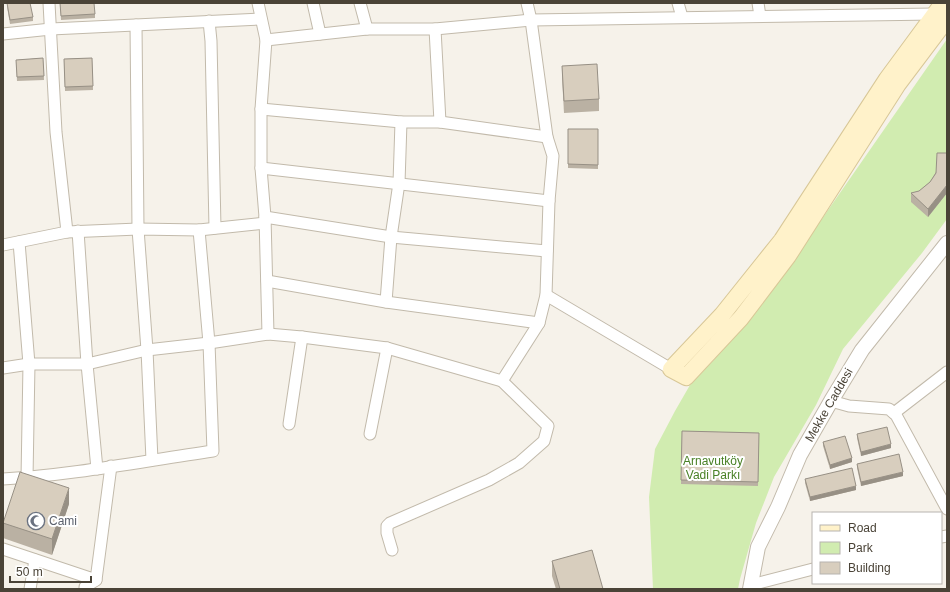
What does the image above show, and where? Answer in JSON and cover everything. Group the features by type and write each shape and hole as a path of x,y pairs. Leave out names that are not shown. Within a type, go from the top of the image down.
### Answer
{"main road":[{"path":"942,14 788,256 741,318 686,377 670,369 722,315 782,240 887,79 942,14"}],"street":[{"path":"49,3 56,132 72,232 97,469"},
{"path":"258,3 266,40 261,109 261,168 265,220 268,334"},
{"path":"313,3 320,34"},
{"path":"360,3 367,29"},
{"path":"502,381 539,323 546,295 547,251 553,156 547,137 532,20 527,3"},
{"path":"678,3 682,17"},
{"path":"266,40 367,29 436,29 532,20 682,17 761,8 942,14"},
{"path":"3,34 51,29 261,18"},
{"path":"209,21 211,41 215,228"},
{"path":"136,25 138,229 147,350 152,460"},
{"path":"436,29 440,122"},
{"path":"261,109 401,122 440,122 547,137"},
{"path":"386,302 391,237 399,183 401,122"},
{"path":"261,168 550,201"},
{"path":"3,245 72,232 138,229 199,230 265,220 391,237 547,251"},
{"path":"3,479 27,478 97,469 213,451 209,343 199,230"},
{"path":"20,242 29,364 27,478"},
{"name":"Mekke Caddesi","path":"750,587 758,547 778,507 800,455 831,401 862,350 945,248"},
{"path":"267,282 386,302 539,323"},
{"path":"546,295 670,369"},
{"path":"3,368 29,364 87,364 147,350 268,334 387,348 502,381 548,426 544,441 519,464 495,477 390,523 387,526 387,534 392,550"},
{"path":"289,424 302,337"},
{"path":"370,434 387,348"},
{"path":"894,413 947,372"},
{"path":"831,401 849,406 889,409 894,413 947,509"},
{"path":"85,589 96,580 111,466"},
{"path":"3,549 96,580"},
{"path":"30,589 35,560"},
{"path":"750,587 812,569"}],"green space":[{"name":"Arnavutköy Vadi Parkı","path":"947,39 947,219 922,253 843,349 816,405 774,477 756,523 738,589 653,589 649,497 655,449 675,411 690,385 713,361 769,295"}],"building":[{"path":"7,3 30,3 33,17 10,20"},
{"path":"60,3 94,3 95,14 61,16"},
{"path":"43,58 44,76 17,77 16,60"},
{"path":"92,58 93,86 65,87 64,59"},
{"path":"597,64 599,99 564,101 562,66"},
{"path":"568,129 598,129 598,165 568,164"},
{"path":"937,153 947,153 947,185 928,209 911,193 919,191 930,182 936,173"},
{"path":"887,427 891,444 861,452 857,434"},
{"path":"682,431 759,433 758,482 681,480"},
{"path":"845,436 852,458 830,465 823,442"},
{"path":"899,454 903,472 861,482 857,464"},
{"path":"852,468 856,486 810,497 805,479"},
{"name":"Cami","path":"20,472 69,488 52,539 3,523"},
{"path":"592,550 603,589 560,589 552,561"}],"place":[{"name":"Cami","path":"36,521"}]}
